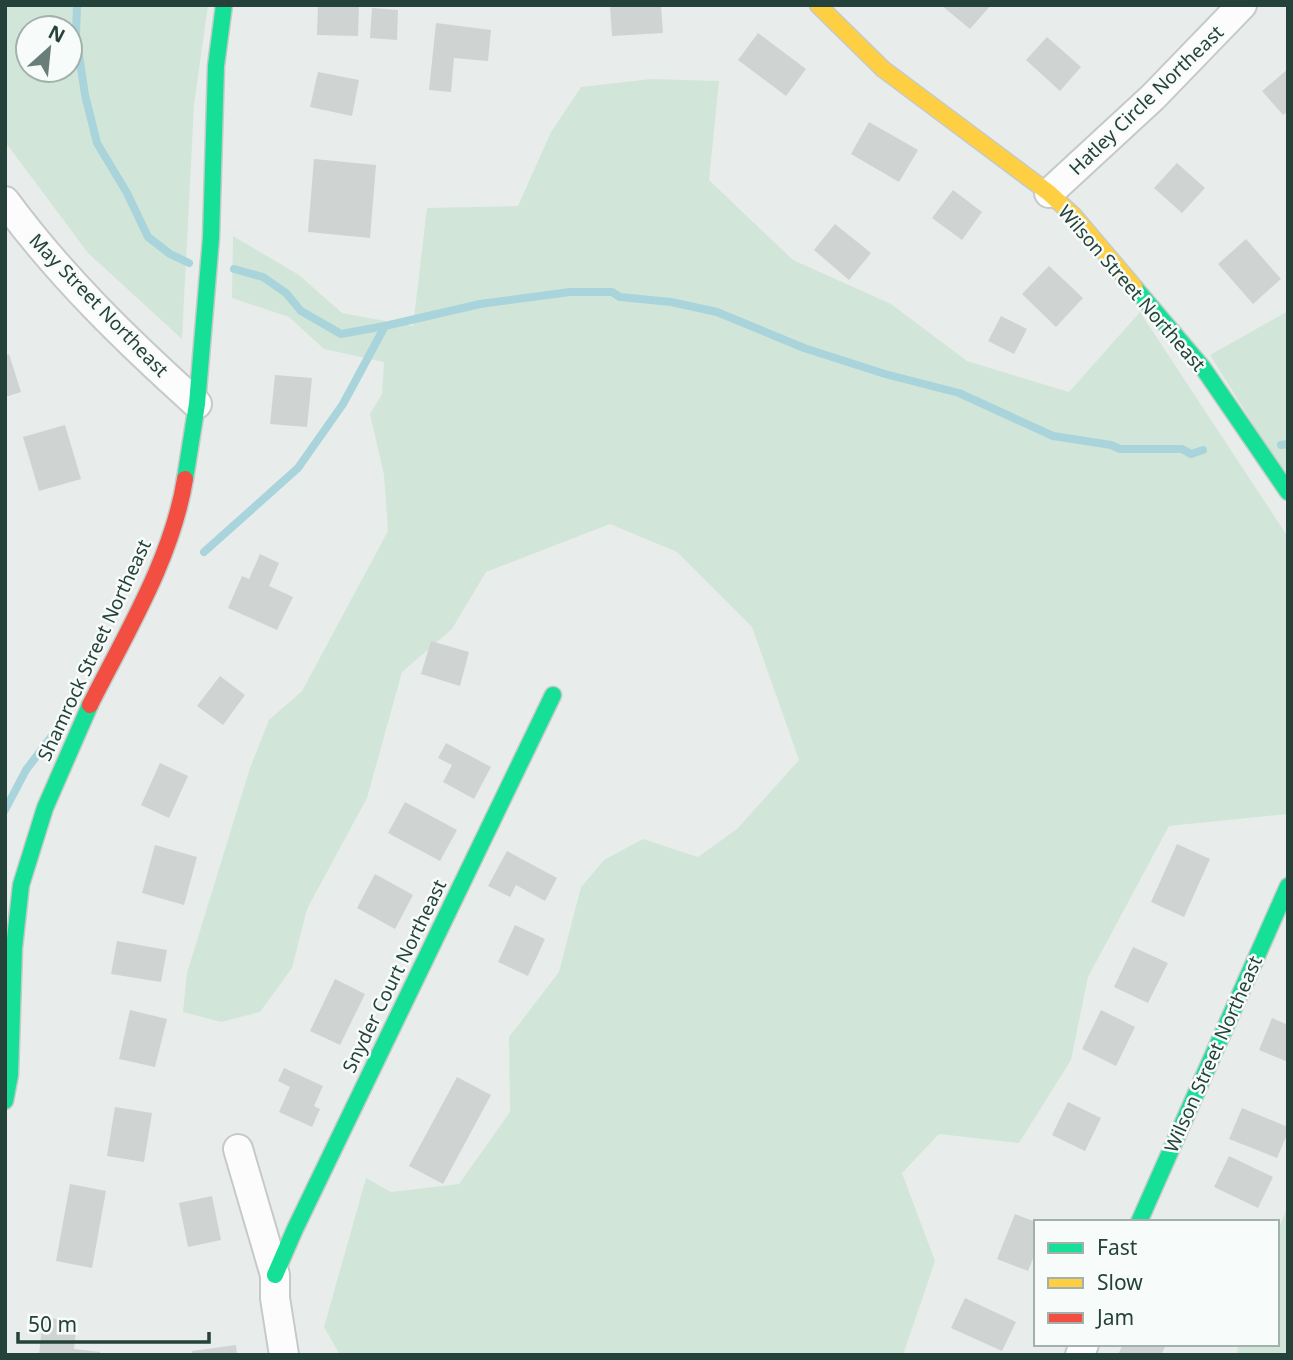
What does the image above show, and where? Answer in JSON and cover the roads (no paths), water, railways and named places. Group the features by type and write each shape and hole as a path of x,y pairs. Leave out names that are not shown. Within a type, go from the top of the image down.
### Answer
{"street":[{"name":"Shamrock Street Northeast","path":"5,1101 10,1074 14,948 21,885 45,808 167,544 183,490 197,404 211,238 216,66 224,5"},
{"name":"Wilson Street Northeast","path":"818,5 883,69 1049,193 1073,215 1203,369 1288,492"},
{"name":"Hatley Circle Northeast","path":"1049,193 1153,97 1242,5"},
{"name":"May Street Northeast","path":"5,201 26,230 126,340 197,404"},
{"name":"Snyder Court Northeast","path":"275,1275 553,695"},
{"name":"Wilson Street Northeast","path":"1140,1220 1288,886"},
{"path":"238,1149 275,1275 275,1298 284,1355"}],"waterway":[{"path":"77,5 76,35 85,95 97,143 127,193 148,237 170,254 189,263"},
{"path":"234,269 263,277 286,293 301,311 341,334 385,326"},
{"path":"204,552 298,468 343,404 385,326 480,304 570,292 612,292 620,297 671,302 717,312 804,348 885,374 959,393 1053,436 1111,445 1120,449 1182,449 1191,454 1203,450"},
{"path":"1281,445 1288,444"},
{"path":"5,810 26,770 67,716"}]}
